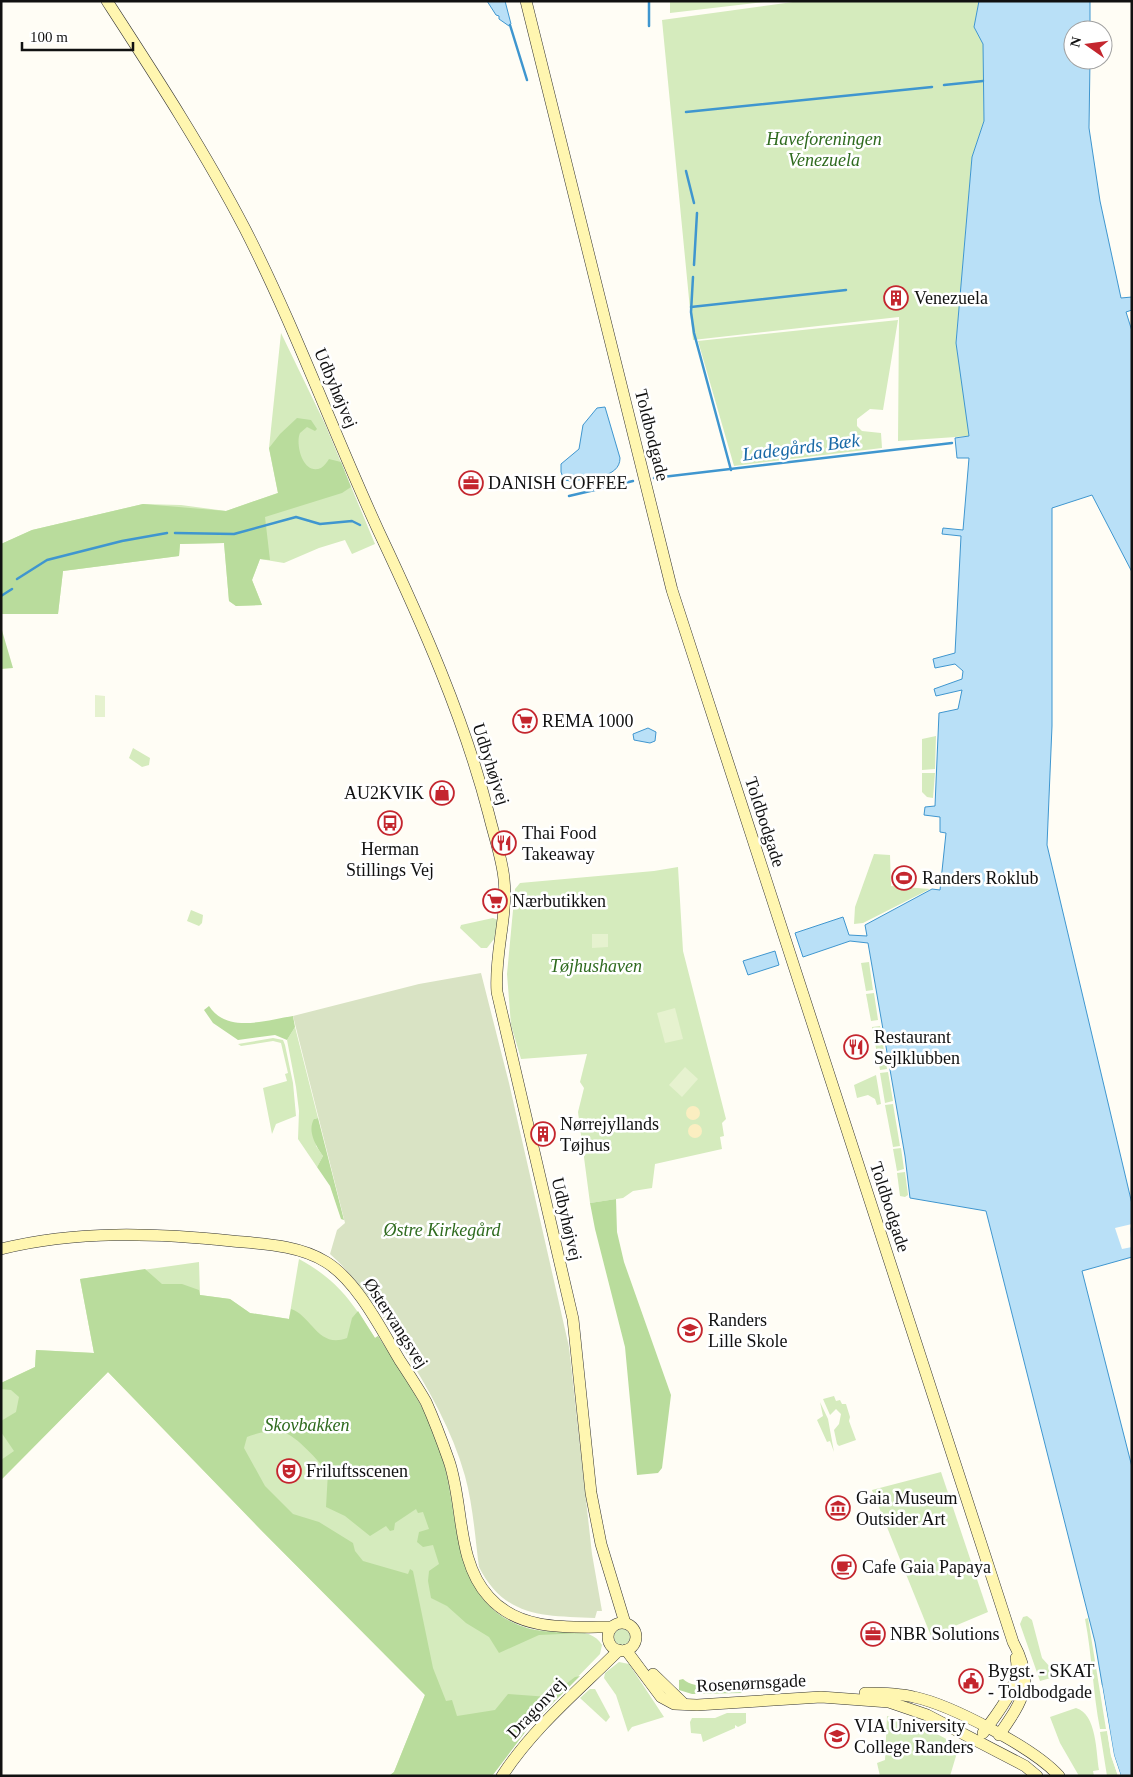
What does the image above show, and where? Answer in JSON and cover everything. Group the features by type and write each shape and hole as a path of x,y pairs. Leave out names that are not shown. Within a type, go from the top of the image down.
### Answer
{"street":[{"name":"Udbyhøjvej","path":"107,1 210,166 244,228 286,317 428,641 464,735 483,792 504,878 504,912 497,962 497,992 573,1319 591,1493 601,1544 619,1604 619,1637"},
{"name":"Toldbodgade","path":"526,1 672,590 1013,1642 1017,1666 1016,1678 987,1728 977,1741"},
{"name":"Østervangsvej","path":"1,1249 45,1240 121,1234 178,1236 287,1248 327,1262 359,1296 425,1401 450,1465 457,1489 468,1558 480,1586 490,1599 514,1616 546,1626 580,1627 619,1637"},
{"name":"Dragonvej","path":"502,1776 513,1758 551,1714 600,1667 619,1637"},
{"name":"Rosenørnsgade","path":"619,1637 659,1682 684,1704 763,1702 821,1697 834,1694 886,1693 915,1697 938,1704 999,1734 1035,1754 1059,1776"},
{"name":"Toldbodgade","path":"999,1734 1023,1695 1026,1683 1020,1655 1013,1642"},
{"name":"Rosenørnsgade","path":"821,1697 872,1700 901,1705 927,1715 1025,1766 1037,1776"}],"green space":[{"path":"670,1 772,1 670,13"},
{"name":"Haveforeningen Venezuela","path":"800,1 979,1 974,27 983,44 984,121 972,157 956,343 970,436 898,441 899,317 693,340 662,20"},
{"path":"898,320 883,410 870,409 857,419 857,426 862,431 881,433 882,448 734,466 698,341"},
{"path":"281,333 325,424 375,544 352,554 345,540 319,548 284,563 260,559 252,580 262,605 236,606 229,601 224,543 180,544 179,556 63,571 58,614 1,614 1,544 32,530 143,504 181,505 226,511 278,493 269,448"},
{"path":"297,418 311,420 317,429 315,431 307,427 300,433 300,451 305,463 315,469 321,468 329,459 341,462 351,487 342,493 265,517 270,560 260,559 252,580 262,605 236,606 229,601 224,543 180,544 179,556 63,571 58,614 1,614 1,544 32,530 143,504 226,511 278,493 269,448 280,434"},
{"path":"1,627 13,668 1,669"},
{"path":"95,695 105,696 105,717 95,717"},
{"path":"936,736 935,769 922,770 922,739"},
{"path":"133,748 150,758 149,765 142,767 129,758"},
{"path":"922,773 935,773 933,798 927,797 922,792"},
{"path":"874,854 890,855 891,886 930,889 863,923 854,924 855,907"},
{"name":"Tøjhushaven","path":"678,867 683,951 726,1119 722,1123 724,1136 720,1137 722,1149 655,1164 652,1188 633,1191 623,1198 590,1203 578,1112 584,1088 580,1082 587,1054 521,1059 511,1025 507,974 515,889 520,883 654,871"},
{"path":"191,910 203,915 202,923 199,926 187,921"},
{"path":"493,918 498,920 494,939 487,948 481,948 460,928 461,925"},
{"path":"592,934 608,934 608,947 592,948"},
{"path":"869,962 873,990 866,991 861,963"},
{"name":"Østre Kirkegård","path":"481,973 509,1083 569,1347 592,1554 602,1611 597,1611 595,1618 559,1616 528,1611 514,1605 501,1596 489,1584 479,1567 472,1510 465,1476 454,1443 439,1411 379,1311 352,1276 330,1254 337,1230 345,1223 293,1016 419,984"},
{"path":"874,993 878,1020 871,1021 866,994"},
{"path":"209,1006 217,1015 236,1023 259,1022 293,1016 295,1027 287,1040 275,1035 238,1040 213,1023 204,1010"},
{"path":"675,1008 683,1039 665,1043 657,1013"},
{"path":"880,1026 887,1069 880,1070 872,1027"},
{"path":"295,1027 318,1118 314,1119 316,1146 323,1156 317,1167 298,1139 299,1111 287,1040"},
{"path":"273,1038 283,1040 285,1045 293,1083 296,1116 276,1124 272,1134 263,1088 287,1081 285,1074 288,1073 281,1043 273,1041 241,1046 238,1044"},
{"path":"685,1067 698,1079 682,1097 669,1085"},
{"path":"888,1072 893,1101 885,1103 880,1073"},
{"path":"876,1075 881,1104 877,1105 875,1099 868,1095 857,1098 854,1085"},
{"path":"893,1104 900,1146 893,1147 885,1105"},
{"path":"318,1118 344,1220 341,1219 330,1186 317,1167 323,1156 315,1143 311,1128 314,1119"},
{"path":"901,1148 904,1169 897,1171 893,1149"},
{"path":"905,1172 908,1195 905,1197 900,1196 897,1173"},
{"path":"616,1199 617,1232 624,1262 671,1395 662,1468 658,1473 637,1475 625,1347 590,1203"},
{"name":"Skovbakken","path":"299,1259 324,1275 343,1293 375,1338 378,1336 422,1407 449,1482 466,1570 481,1597 497,1613 517,1624 531,1629 589,1634 597,1638 602,1645 600,1654 529,1727 492,1776 389,1776 394,1772 425,1695 108,1372 1,1480 1,1383 35,1367 36,1350 94,1353 80,1279 199,1262 200,1295 230,1299 250,1313 289,1319"},
{"name":"Skovbakken","path":"145,1269 162,1284 182,1284 199,1290 200,1295 230,1299 250,1313 289,1319 291,1309 305,1318 322,1336 329,1339 347,1338 352,1318 358,1311 375,1338 378,1336 427,1417 439,1446 446,1472 462,1553 471,1578 484,1600 503,1617 530,1629 583,1633 539,1635 499,1653 489,1637 466,1623 447,1606 431,1598 428,1581 429,1571 439,1564 433,1545 423,1547 417,1542 419,1532 429,1529 423,1512 418,1513 416,1509 395,1523 394,1530 390,1531 386,1526 370,1536 345,1516 326,1507 328,1472 295,1438 279,1431 265,1432 247,1437 244,1448 265,1486 293,1514 319,1522 353,1543 355,1551 363,1561 408,1574 410,1569 413,1571 433,1668 446,1701 452,1700 457,1716 495,1710 508,1694 549,1697 575,1677 580,1676 529,1727 492,1776 389,1776 394,1772 425,1695 108,1372 1,1480 1,1460 14,1451 1,1432 1,1421 16,1412 19,1397 11,1390 1,1389 1,1383 35,1367 36,1350 94,1353 80,1279"},
{"path":"834,1396 836,1401 840,1400 842,1404 846,1404 850,1417 849,1421 856,1440 839,1446 834,1430 839,1424 841,1414 836,1409 830,1415 823,1399"},
{"path":"820,1402 828,1419 834,1452 830,1441 827,1442 817,1420 823,1416"},
{"path":"941,1472 988,1612 931,1636 872,1490"},
{"path":"1027,1616 1032,1620 1042,1658 1058,1676 1040,1681 1020,1624 1023,1617"},
{"path":"1088,1618 1106,1729 1100,1729 1085,1619"},
{"path":"619,1629 625,1629 630,1634 628,1643 619,1645 614,1640 614,1634"},
{"path":"619,1662 629,1664 664,1717 632,1727 628,1732 616,1695 604,1678 605,1673"},
{"path":"683,1679 694,1685 702,1686 740,1685 742,1693 692,1694 679,1690 679,1680"},
{"path":"590,1689 595,1689 610,1717 606,1722 580,1698"},
{"path":"1076,1708 1083,1712 1092,1726 1099,1770 1093,1771 1094,1776 1079,1776 1060,1743 1050,1717"},
{"path":"727,1713 746,1713 746,1723 738,1727 735,1725 735,1728 703,1742 701,1734 691,1733 690,1722 692,1718 715,1718"},
{"path":"887,1716 928,1729 959,1746 950,1776 880,1776 877,1763 885,1760"},
{"path":"1107,1731 1111,1756 1118,1776 1107,1776 1100,1732"}],"sand":[{"path":"690,1106 696,1106 700,1113 696,1120 690,1120 686,1116 686,1110"},
{"path":"692,1124 698,1124 702,1131 698,1138 692,1138 688,1134 688,1128"}],"water":[{"path":"487,1 505,1 511,24 509,26 499,19 499,16 496,15"},
{"path":"979,1 1090,1 1090,20 1063,20 1063,70 1090,70 1089,128 1100,201 1121,298 1132,297 1132,310 1126,312 1132,331 1132,572 1092,495 1052,508 1052,726 1047,845 1132,1204 1132,1257 1082,1271 1132,1467 1132,1776 1121,1776 1114,1755 1095,1642 986,1211 910,1198 905,1156 868,943 850,941 803,957 795,933 843,917 849,935 867,936 865,925 932,889 940,890 946,833 940,832 940,817 924,815 925,807 935,806 939,713 958,709 962,690 936,696 934,689 962,679 963,671 955,664 935,668 933,659 955,653 961,536 942,534 943,528 963,530 969,458 957,458 955,438 969,436 956,343 972,157 984,121 983,44 974,27"},
{"path":"605,407 620,458 619,465 609,474 602,476 571,481 564,480 561,464 579,449 583,425 597,408"},
{"path":"648,728 656,732 655,741 650,743 634,740 633,734"},
{"path":"775,951 779,965 748,975 743,961"}],"pier":[{"path":"1132,1224 1130,1229 1132,1247 1122,1249 1115,1228"},
{"path":"1102,1685 1114,1755 1121,1776 1118,1776 1111,1755 1100,1686"}],"waterway":[{"path":"649,1 649,26"},
{"path":"510,25 527,80"},
{"path":"944,85 983,81"},
{"path":"686,112 932,87"},
{"path":"686,171 694,203"},
{"path":"694,265 697,213"},
{"path":"693,277 691,312 694,333 731,470"},
{"path":"691,307 846,290"},
{"name":"Ladegårds Bæk","path":"654,478 952,443"},
{"name":"Ladegårds Bæk","path":"569,496 633,481"},
{"name":"Ladegårds Bæk","path":"175,533 234,534 296,517 320,524 352,521 360,525"},
{"name":"Ladegårds Bæk","path":"17,579 47,560 122,541 167,533"},
{"name":"Ladegårds Bæk","path":"1,596 12,589"}],"place":[{"name":"Venezuela","path":"896,298"},
{"name":"DANISH COFFEE","path":"471,483"},
{"name":"REMA 1000","path":"525,721"},
{"name":"AU2KVIK","path":"442,793"},
{"name":"Herman Stillings Vej","path":"390,823"},
{"name":"Thai Food Takeaway","path":"504,843"},
{"name":"Randers Roklub","path":"904,878"},
{"name":"Nærbutikken","path":"495,901"},
{"name":"Restaurant Sejlklubben","path":"856,1047"},
{"name":"Nørrejyllands Tøjhus","path":"543,1134"},
{"name":"Randers Lille Skole","path":"690,1330"},
{"name":"Friluftsscenen","path":"289,1471"},
{"name":"Gaia Museum Outsider Art","path":"838,1508"},
{"name":"Cafe Gaia Papaya","path":"844,1567"},
{"name":"NBR Solutions","path":"873,1634"},
{"name":"Bygst. - SKAT - Toldbodgade","path":"971,1681"},
{"name":"VIA University College Randers","path":"837,1736"}]}
